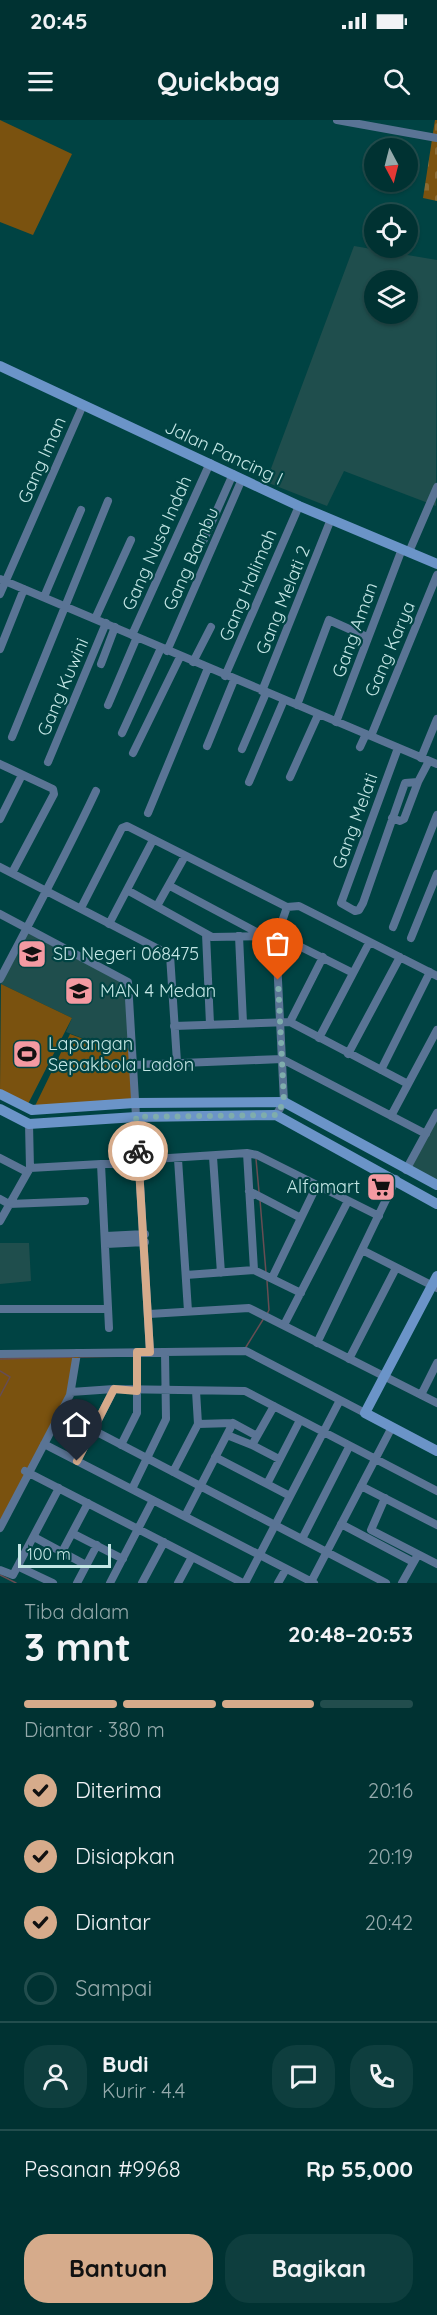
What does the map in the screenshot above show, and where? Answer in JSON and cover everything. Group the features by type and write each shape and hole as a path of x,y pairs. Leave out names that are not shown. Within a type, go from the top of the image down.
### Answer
{"street":[{"path":"337,120 437,138"},
{"name":"Jalan Pancing I","path":"0,366 299,506 437,564"},
{"name":"Gang Iman","path":"0,594 2,580 83,405"},
{"name":"Gang Nusa Indah","path":"108,705 134,636 210,463"},
{"path":"202,544 238,476"},
{"name":"Gang Bambu","path":"122,733 164,650 238,476"},
{"name":"Gang Aman","path":"336,722 367,637 405,551 437,487"},
{"path":"12,737 108,501"},
{"name":"Gang Halimah","path":"225,676 299,506"},
{"path":"44,597 81,510"},
{"name":"Gang Melati 2","path":"242,749 331,519"},
{"path":"95,619 131,540"},
{"name":"Gang Karya","path":"360,747 369,735 437,575"},
{"path":"2,580 437,764"},
{"path":"0,649 24,589"},
{"path":"297,705 329,620 367,637"},
{"name":"Gang Kuwini","path":"48,762 106,623"},
{"path":"101,664 115,627"},
{"path":"193,662 212,627"},
{"path":"133,753 180,657"},
{"path":"148,813 208,668"},
{"path":"207,746 234,680"},
{"path":"249,782 284,700"},
{"path":"290,777 318,715"},
{"path":"418,782 405,783 392,818 404,819 418,782 437,719"},
{"name":"Gang Melati","path":"392,818 359,910 355,911 341,903 398,748"},
{"path":"0,765 52,789 54,794 12,873"},
{"path":"0,819 22,775"},
{"path":"0,979 4,962 59,870 96,791"},
{"path":"393,927 437,815"},
{"path":"81,908 122,828 127,826 287,907 299,906 433,974 381,1070"},
{"path":"109,924 153,840"},
{"path":"157,906 185,856"},
{"path":"0,867 170,955 177,1062"},
{"path":"411,938 437,874"},
{"path":"170,886 264,936 283,938 353,973"},
{"path":"127,890 215,938 264,936"},
{"path":"276,1115 284,1102 282,1059 285,1022 276,939 287,907"},
{"path":"0,914 127,980 129,985 150,1352"},
{"path":"206,934 210,1024"},
{"path":"239,936 243,1023"},
{"path":"319,1038 369,943"},
{"path":"285,1022 323,957"},
{"path":"348,1054 400,957"},
{"path":"174,1026 285,1022 408,1084"},
{"path":"391,1116 437,1030"},
{"path":"133,1065 282,1059 426,1134"},
{"path":"0,1094 32,1110 134,1103 284,1102 437,1185"},
{"path":"0,1109 29,1124 136,1117 276,1115 437,1203"},
{"path":"406,1170 437,1113"},
{"path":"0,1221 28,1170 29,1124"},
{"path":"138,1160 178,1160 247,1153 257,1155 379,1216"},
{"path":"247,1153 254,1270"},
{"path":"213,1157 220,1272"},
{"path":"0,1158 28,1170 118,1164"},
{"path":"178,1160 188,1311"},
{"path":"100,1164 106,1240 109,1328"},
{"path":"317,1343 396,1179"},
{"path":"268,1276 317,1185"},
{"path":"249,1191 301,1218"},
{"path":"0,1199 9,1204 85,1201"},
{"path":"284,1325 348,1201"},
{"path":"106,1240 145,1238"},
{"path":"362,1250 396,1268 435,1284 365,1413"},
{"path":"349,1359 396,1268"},
{"path":"186,1275 254,1270 300,1293"},
{"path":"149,1314 249,1308 437,1403"},
{"path":"0,1309 108,1309"},
{"path":"0,1354 76,1356 244,1351 437,1451"},
{"path":"132,1489 166,1419 165,1354"},
{"path":"121,1444 138,1413 137,1355"},
{"path":"0,1528 27,1472 71,1392 76,1356"},
{"path":"421,1395 437,1363"},
{"path":"71,1392 114,1389 245,1391 437,1491"},
{"path":"77,1461 114,1389"},
{"path":"173,1472 198,1424 196,1391"},
{"path":"27,1472 244,1583 340,1400"},
{"path":"252,1445 274,1407"},
{"path":"267,1484 300,1420"},
{"path":"198,1424 233,1423 257,1436"},
{"path":"185,1516 233,1423"},
{"path":"44,1444 312,1582 392,1427"},
{"path":"93,1430 386,1583"},
{"path":"227,1435 252,1445 279,1460"},
{"path":"302,1539 349,1447"},
{"path":"215,1457 290,1496"},
{"path":"361,1486 437,1525"},
{"path":"0,1570 13,1576 59,1488"},
{"path":"385,1498 371,1530 437,1564"},
{"path":"110,1583 153,1500"},
{"path":"62,1552 88,1503"},
{"path":"341,1524 413,1562"},
{"path":"72,1533 123,1558"},
{"path":"34,1537 86,1565"},
{"path":"142,1583 164,1542"},
{"path":"77,1583 97,1545"},
{"path":"402,1583 418,1554"},
{"path":"178,1583 192,1557"},
{"path":"19,1567 53,1583"},
{"path":"278,1583 286,1569"}],"shaded area":[{"path":"354,246 364,248 364,258 418,257 437,260 436,506 344,471 327,506 266,482"},
{"name":"MAN 4 Medan","path":"27,929 124,980 131,1048 112,1049 66,1032 72,1018 1,984"},
{"path":"437,1117 437,1185 408,1170"},
{"path":"0,1243 29,1243 31,1281 0,1284"}],"green space":[{"path":"0,120 72,154 33,235 0,222"},
{"path":"435,120 437,120 437,201 423,198"},
{"name":"Lapangan Sepakbola Ladon","path":"1,984 72,1018 28,1104 0,1090"},
{"path":"70,1034 111,1049 131,1048 132,1101 35,1106"},
{"path":"79,1356 74,1391 0,1528 0,1357"}],"waterway":[{"path":"256,1159 259,1192"},
{"path":"260,1200 266,1273"},
{"path":"267,1281 269,1310 267,1314"},
{"path":"246,1347 264,1318"},
{"path":"79,1357 131,1356"},
{"path":"0,1359 74,1357"},
{"path":"0,1371 10,1377 0,1396"},
{"path":"0,1575 16,1583"}],"way so far":[{"path":"138,1151 136,1117 276,1115 284,1102 278,980"}],"place":[{"name":"SD Negeri 068475","path":"32,954"},
{"name":"MAN 4 Medan","path":"79,991"},
{"name":"Lapangan Sepakbola Ladon","path":"27,1054"},
{"name":"Alfamart","path":"381,1187"}],"route":[{"path":"77,1461 114,1389 137,1391 137,1352 150,1352 146,1242 138,1151"}]}
